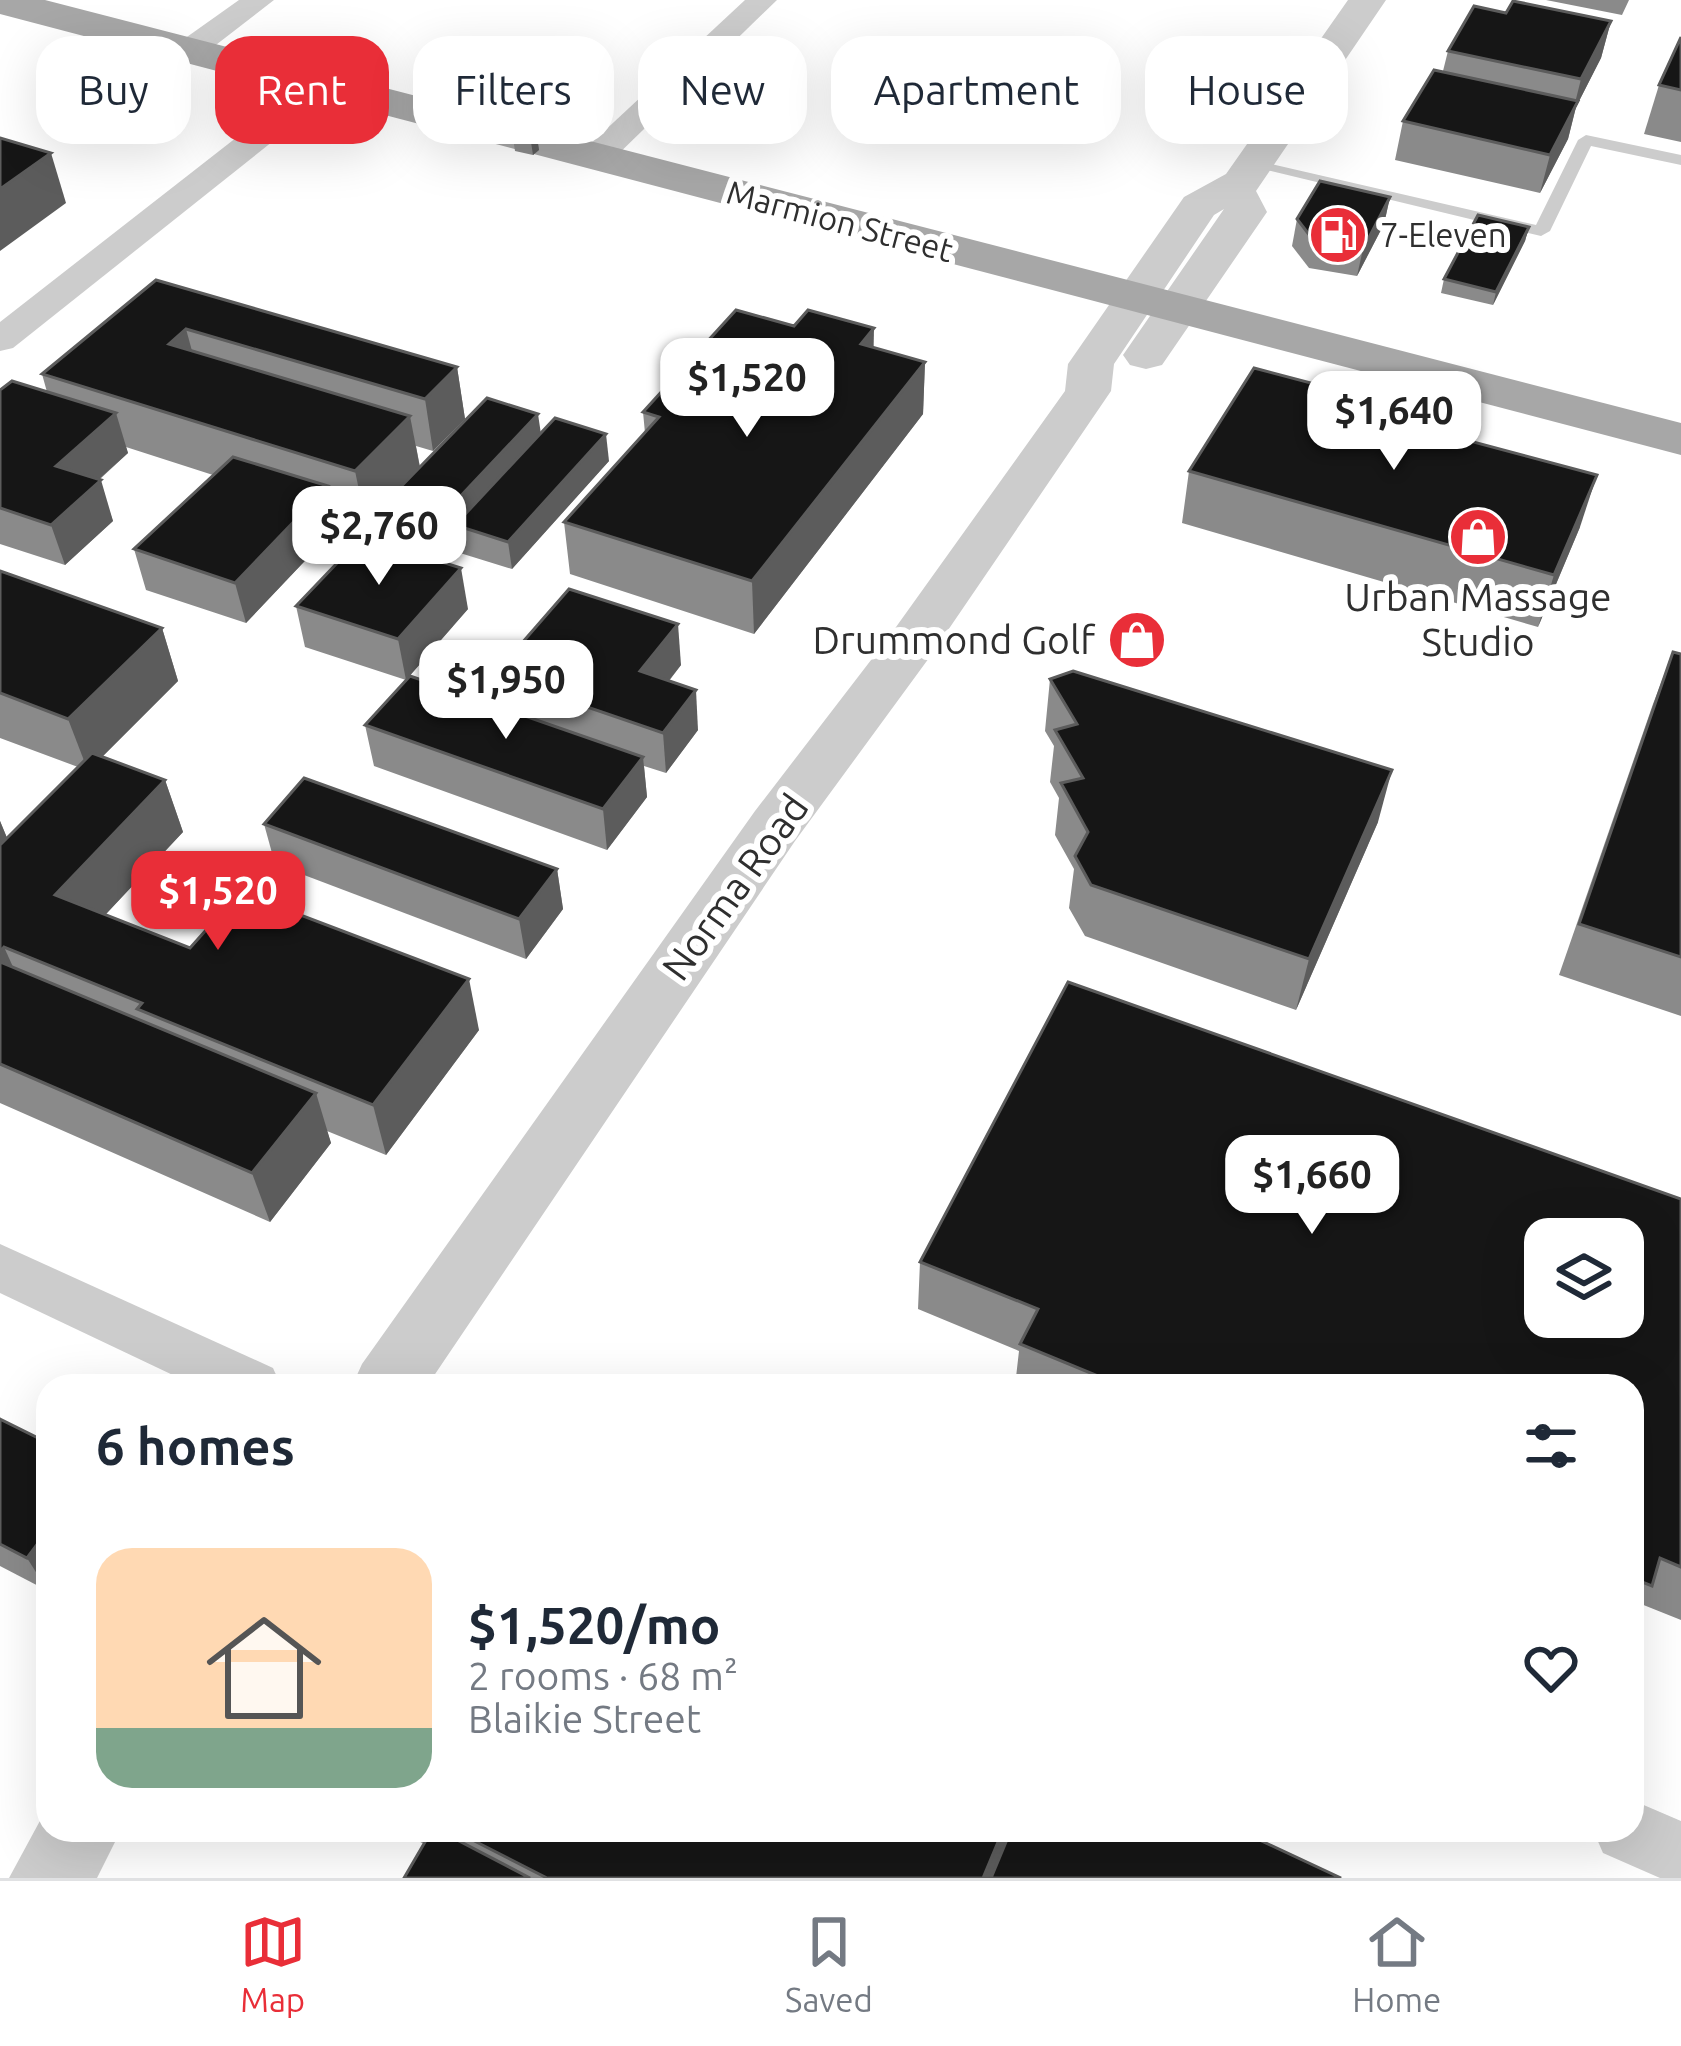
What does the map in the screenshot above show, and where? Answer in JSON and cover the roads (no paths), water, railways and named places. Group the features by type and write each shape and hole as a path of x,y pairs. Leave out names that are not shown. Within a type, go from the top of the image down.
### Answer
{"main road":[{"name":"Marmion Street","path":"51,0 196,45"},
{"name":"Marmion Street","path":"0,2 215,50"},
{"name":"Marmion Street","path":"389,94 604,149 756,171 1681,439"},
{"name":"Marmion Street","path":"1167,289 1681,407"}],"street":[{"path":"196,45 259,0"},
{"path":"604,149 762,0"},
{"name":"Norma Road","path":"395,1374 775,826 910,646 1088,391 1091,364 1246,212 1248,174 1367,0"},
{"path":"0,340 249,144"},
{"path":"0,1267 227,1374"},
{"path":"1644,1838 1681,1854"},
{"path":"50,1878 72,1842"}],"lane":[{"path":"1248,174 1540,231 1586,140 1681,160"}],"place":[{"name":"7-Eleven","path":"1338,235"},
{"name":"Urban Massage Studio","path":"1478,537"},
{"name":"Drummond Golf","path":"1137,640"}]}
